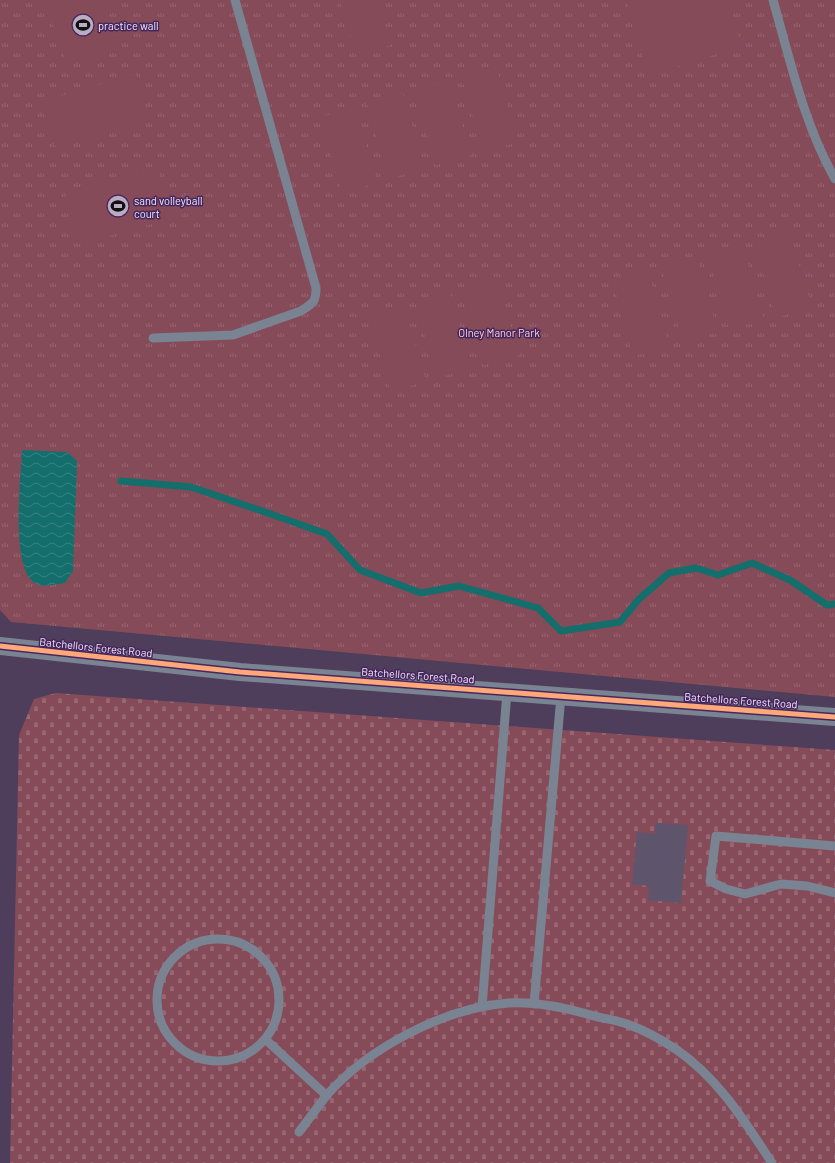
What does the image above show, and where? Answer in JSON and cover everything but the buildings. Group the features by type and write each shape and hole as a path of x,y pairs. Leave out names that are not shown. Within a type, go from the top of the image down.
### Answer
{"street":[{"name":"Batchellors Forest Road","path":"0,646 240,672 835,717"}],"lane":[{"path":"153,338 233,335 301,311 311,305 316,299 316,288 235,0"},
{"path":"773,0 813,132 835,179"},
{"path":"482,1007 507,692"},
{"path":"534,1004 561,696"},
{"path":"835,846 716,836 710,881 726,889 745,894 780,884 807,886 835,893"},
{"path":"224,939 241,943 258,953 269,966 276,979 279,995 278,1011 273,1026 265,1039 249,1052 236,1058 219,1060 198,1057 184,1050 175,1043 166,1032 158,1006 160,984 166,969 173,959 181,952 196,944 208,940 224,939"},
{"path":"299,1132 327,1096 351,1073 377,1052 414,1030 463,1012 482,1007 508,1003 534,1004 571,1009 626,1024 650,1034 678,1051 715,1084 736,1108 772,1163"},
{"path":"265,1039 327,1096"}],"green space":[{"name":"Olney Manor Park","path":"0,0 835,0 835,697 11,622 0,610"},
{"name":"practice wall","path":"45,0 105,0 121,51 66,63"},
{"path":"340,0 378,0 391,45 356,55"},
{"path":"626,0 727,0 741,46 649,76"},
{"path":"496,66 518,142 483,152 461,76"},
{"path":"136,74 150,120 56,148 43,101"},
{"path":"449,80 471,155 436,165 414,90"},
{"path":"403,93 424,169 389,179 367,104"},
{"path":"355,107 377,183 342,193 320,117"},
{"name":"sand volleyball court","path":"157,168 170,219 79,244 65,193"},
{"path":"789,231 812,307 776,318 754,241"},
{"path":"742,243 764,319 729,330 707,253"},
{"path":"696,256 718,332 683,342 661,266"},
{"path":"647,269 669,345 633,356 612,279"},
{"path":"497,278 519,355 484,365 462,289"},
{"path":"450,292 472,368 437,378 415,302"},
{"path":"404,305 426,381 391,392 368,315"},
{"path":"56,693 835,750 835,1163 10,1163 19,735 34,699"}],"water":[{"path":"22,450 67,452 77,461 73,571 65,583 46,585 35,583 27,574 22,560 19,500"}],"waterway":[{"path":"121,481 191,487 262,511 327,534 360,570 421,593 459,586 538,608 561,631 620,622 639,599 669,573 696,568 718,575 752,563 790,580 827,605 835,604"}],"cycle path":[{"path":"0,646 240,672 835,717"}],"place":[{"name":"practice wall","path":"83,25"},
{"name":"sand volleyball court","path":"118,206"}]}
